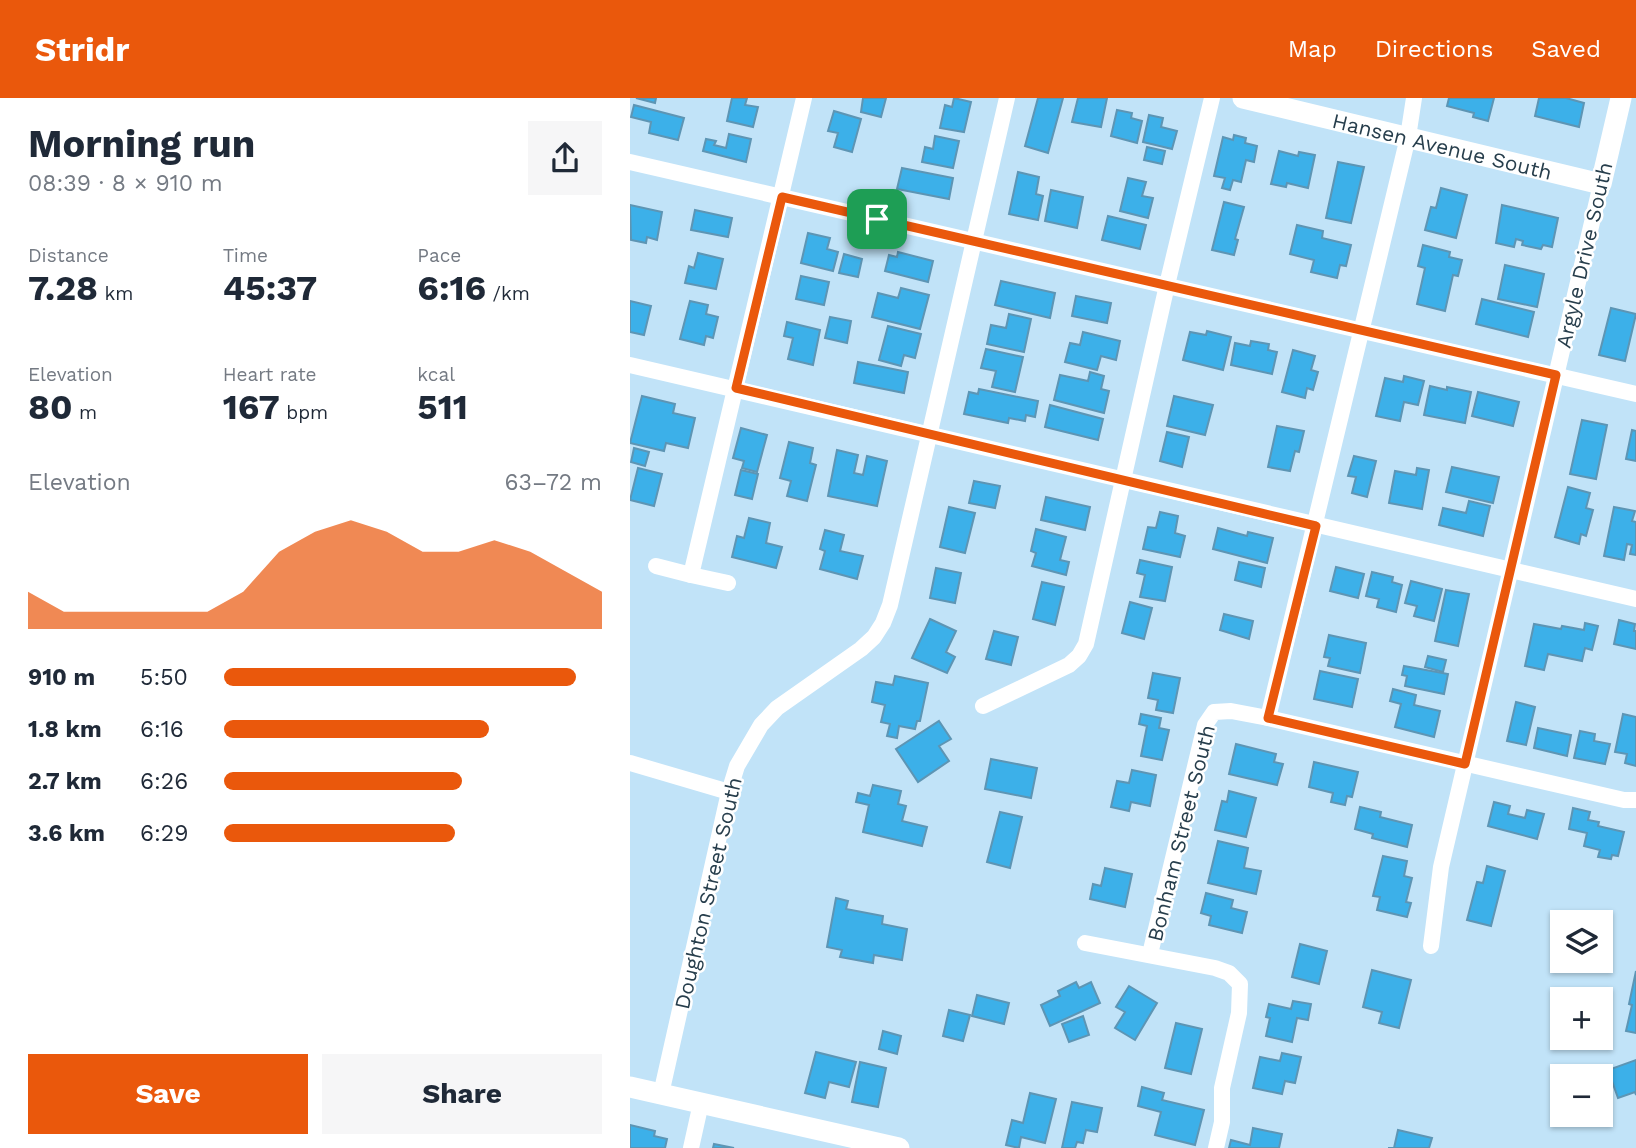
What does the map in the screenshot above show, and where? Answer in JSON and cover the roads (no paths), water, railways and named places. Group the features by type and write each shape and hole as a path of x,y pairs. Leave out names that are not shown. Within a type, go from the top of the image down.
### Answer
{"street":[{"path":"691,575 804,98"},
{"name":"Doughton Street South","path":"661,1094 737,766 761,725 777,708 862,649 883,623 890,605 1007,98"},
{"path":"983,706 1069,665 1079,656 1086,644 1167,285 1213,98"},
{"name":"Hansen Avenue South","path":"1242,98 1601,184"},
{"path":"1414,98 1408,137 1268,718 1624,800 1636,800"},
{"name":"Argyle Drive South","path":"1431,946 1441,867 1621,98"},
{"path":"630,162 1636,394"},
{"path":"630,365 1636,599"},
{"path":"656,566 728,583"},
{"name":"Bonham Street South","path":"1150,954 1205,725 1214,712 1231,711 1268,718"},
{"path":"630,763 729,792"},
{"path":"1085,943 1150,954 1222,971 1229,973 1240,984 1239,1013 1222,1088 1222,1122 1216,1148"},
{"path":"630,1087 900,1148"},
{"path":"691,1148 701,1102"}]}
